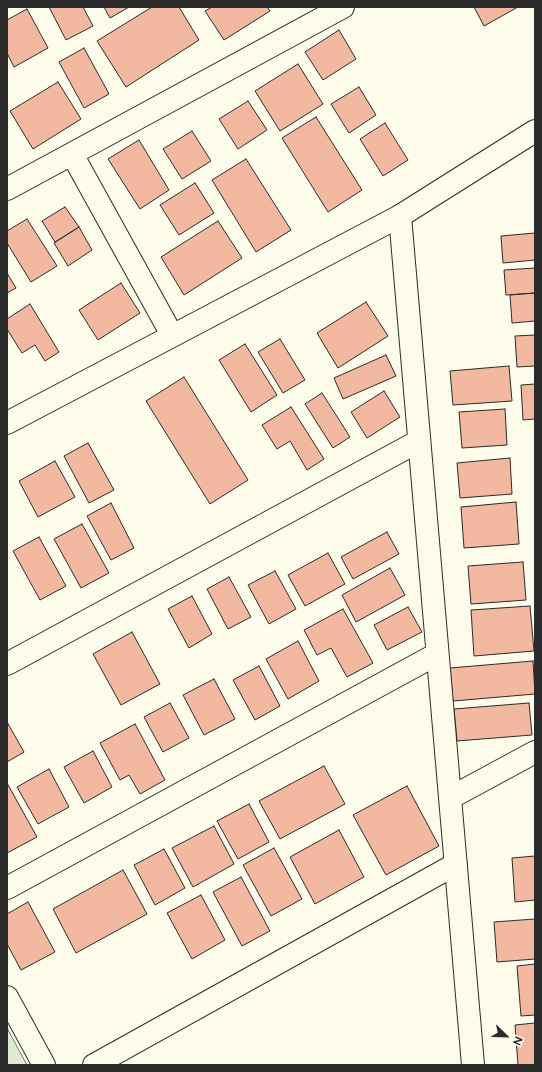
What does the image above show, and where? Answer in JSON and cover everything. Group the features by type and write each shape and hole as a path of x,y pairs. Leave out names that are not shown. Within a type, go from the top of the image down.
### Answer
{"street":[{"path":"7,189 343,7"},
{"path":"7,423 400,216 535,131"},
{"path":"72,154 172,335"},
{"path":"400,216 473,1065"},
{"path":"7,664 419,441"},
{"path":"7,888 437,654"},
{"path":"450,798 535,752"},
{"path":"94,1065 456,864"},
{"path":"7,997 44,1065"}],"green space":[{"path":"7,1028 27,1065 7,1065"}],"building":[{"path":"49,7 83,7 93,26 66,40"},
{"path":"104,7 129,7 110,18"},
{"path":"152,7 179,7 199,40 126,87 97,41"},
{"path":"212,7 267,7 270,11 224,40 205,11"},
{"path":"474,7 518,7 484,26"},
{"path":"27,9 48,48 14,67 7,53 7,20"},
{"path":"339,30 356,59 323,80 305,52"},
{"path":"84,48 109,94 84,108 59,62"},
{"path":"298,64 323,104 280,131 255,91"},
{"path":"58,82 81,119 33,149 10,111"},
{"path":"359,87 376,115 349,133 331,104"},
{"path":"248,101 267,130 238,149 219,119"},
{"path":"316,117 362,190 328,212 282,138"},
{"path":"385,123 408,160 383,176 360,139"},
{"path":"192,131 211,161 182,179 163,149"},
{"path":"139,140 169,190 140,209 108,159"},
{"path":"246,159 291,230 256,252 212,180"},
{"path":"195,183 214,213 179,235 160,205"},
{"path":"65,207 79,227 55,242 42,221"},
{"path":"27,219 57,266 31,282 7,243 7,231"},
{"path":"218,221 242,258 184,295 161,257"},
{"path":"79,227 92,250 68,266 54,243"},
{"path":"535,233 535,260 503,263 501,236"},
{"path":"535,268 535,293 506,295 504,270"},
{"path":"7,273 16,288 7,293"},
{"path":"121,283 140,313 98,340 79,310"},
{"path":"535,293 535,321 512,323 510,295"},
{"path":"366,302 388,336 338,368 317,333"},
{"path":"30,304 59,352 45,361 35,345 22,353 7,329 7,319"},
{"path":"535,335 535,366 517,367 515,336"},
{"path":"280,339 305,380 283,393 258,352"},
{"path":"245,344 277,395 251,412 219,360"},
{"path":"386,355 396,376 343,399 334,378"},
{"path":"509,366 512,401 453,405 450,371"},
{"path":"184,377 248,480 210,504 146,401"},
{"path":"535,384 535,419 523,420 521,385"},
{"path":"384,391 400,417 367,438 351,412"},
{"path":"322,393 350,437 333,448 305,404"},
{"path":"291,407 324,459 307,470 290,441 277,449 262,425"},
{"path":"505,409 507,445 462,448 459,412"},
{"path":"88,443 114,490 89,503 64,456"},
{"path":"510,458 512,494 460,498 457,463"},
{"path":"55,461 75,497 38,517 19,481"},
{"path":"516,502 519,544 464,548 461,507"},
{"path":"111,503 134,548 111,560 87,516"},
{"path":"82,524 109,573 81,588 54,539"},
{"path":"387,532 399,554 353,579 341,557"},
{"path":"39,537 66,586 40,600 13,551"},
{"path":"328,553 345,584 305,606 288,575"},
{"path":"523,562 526,600 471,604 468,566"},
{"path":"390,568 405,595 356,622 342,595"},
{"path":"275,571 296,609 269,624 248,585"},
{"path":"229,577 251,617 228,629 207,589"},
{"path":"192,596 212,634 189,648 168,609"},
{"path":"530,606 534,651 474,656 471,610"},
{"path":"408,607 422,632 387,650 374,625"},
{"path":"343,609 373,663 347,677 331,648 317,655 304,630"},
{"path":"132,632 160,684 121,705 93,654"},
{"path":"298,641 319,681 288,699 266,659"},
{"path":"533,661 535,694 453,701 450,668"},
{"path":"259,666 280,706 255,720 233,680"},
{"path":"214,679 235,719 204,735 183,695"},
{"path":"170,703 189,738 163,752 144,717"},
{"path":"529,703 532,735 457,741 454,709"},
{"path":"7,722 24,752 7,762"},
{"path":"135,724 165,780 140,794 129,775 120,780 100,743"},
{"path":"93,751 112,787 84,803 64,767"},
{"path":"324,766 345,804 280,839 259,801"},
{"path":"49,769 69,807 38,824 17,787"},
{"path":"7,783 37,837 7,853"},
{"path":"407,786 439,846 386,875 353,815"},
{"path":"249,804 269,842 238,859 217,821"},
{"path":"214,826 234,864 193,887 172,848"},
{"path":"339,830 364,877 315,904 290,857"},
{"path":"274,848 302,899 271,916 243,865"},
{"path":"164,849 185,888 155,905 134,865"},
{"path":"535,856 535,900 515,902 512,858"},
{"path":"123,870 147,914 76,953 53,909"},
{"path":"241,877 270,931 242,946 213,892"},
{"path":"201,895 225,940 192,959 167,913"},
{"path":"28,902 55,952 21,970 7,944 7,914"},
{"path":"535,919 535,959 497,962 494,922"},
{"path":"535,964 535,1015 521,1016 517,966"},
{"path":"535,1023 535,1065 518,1065 515,1025"}]}
